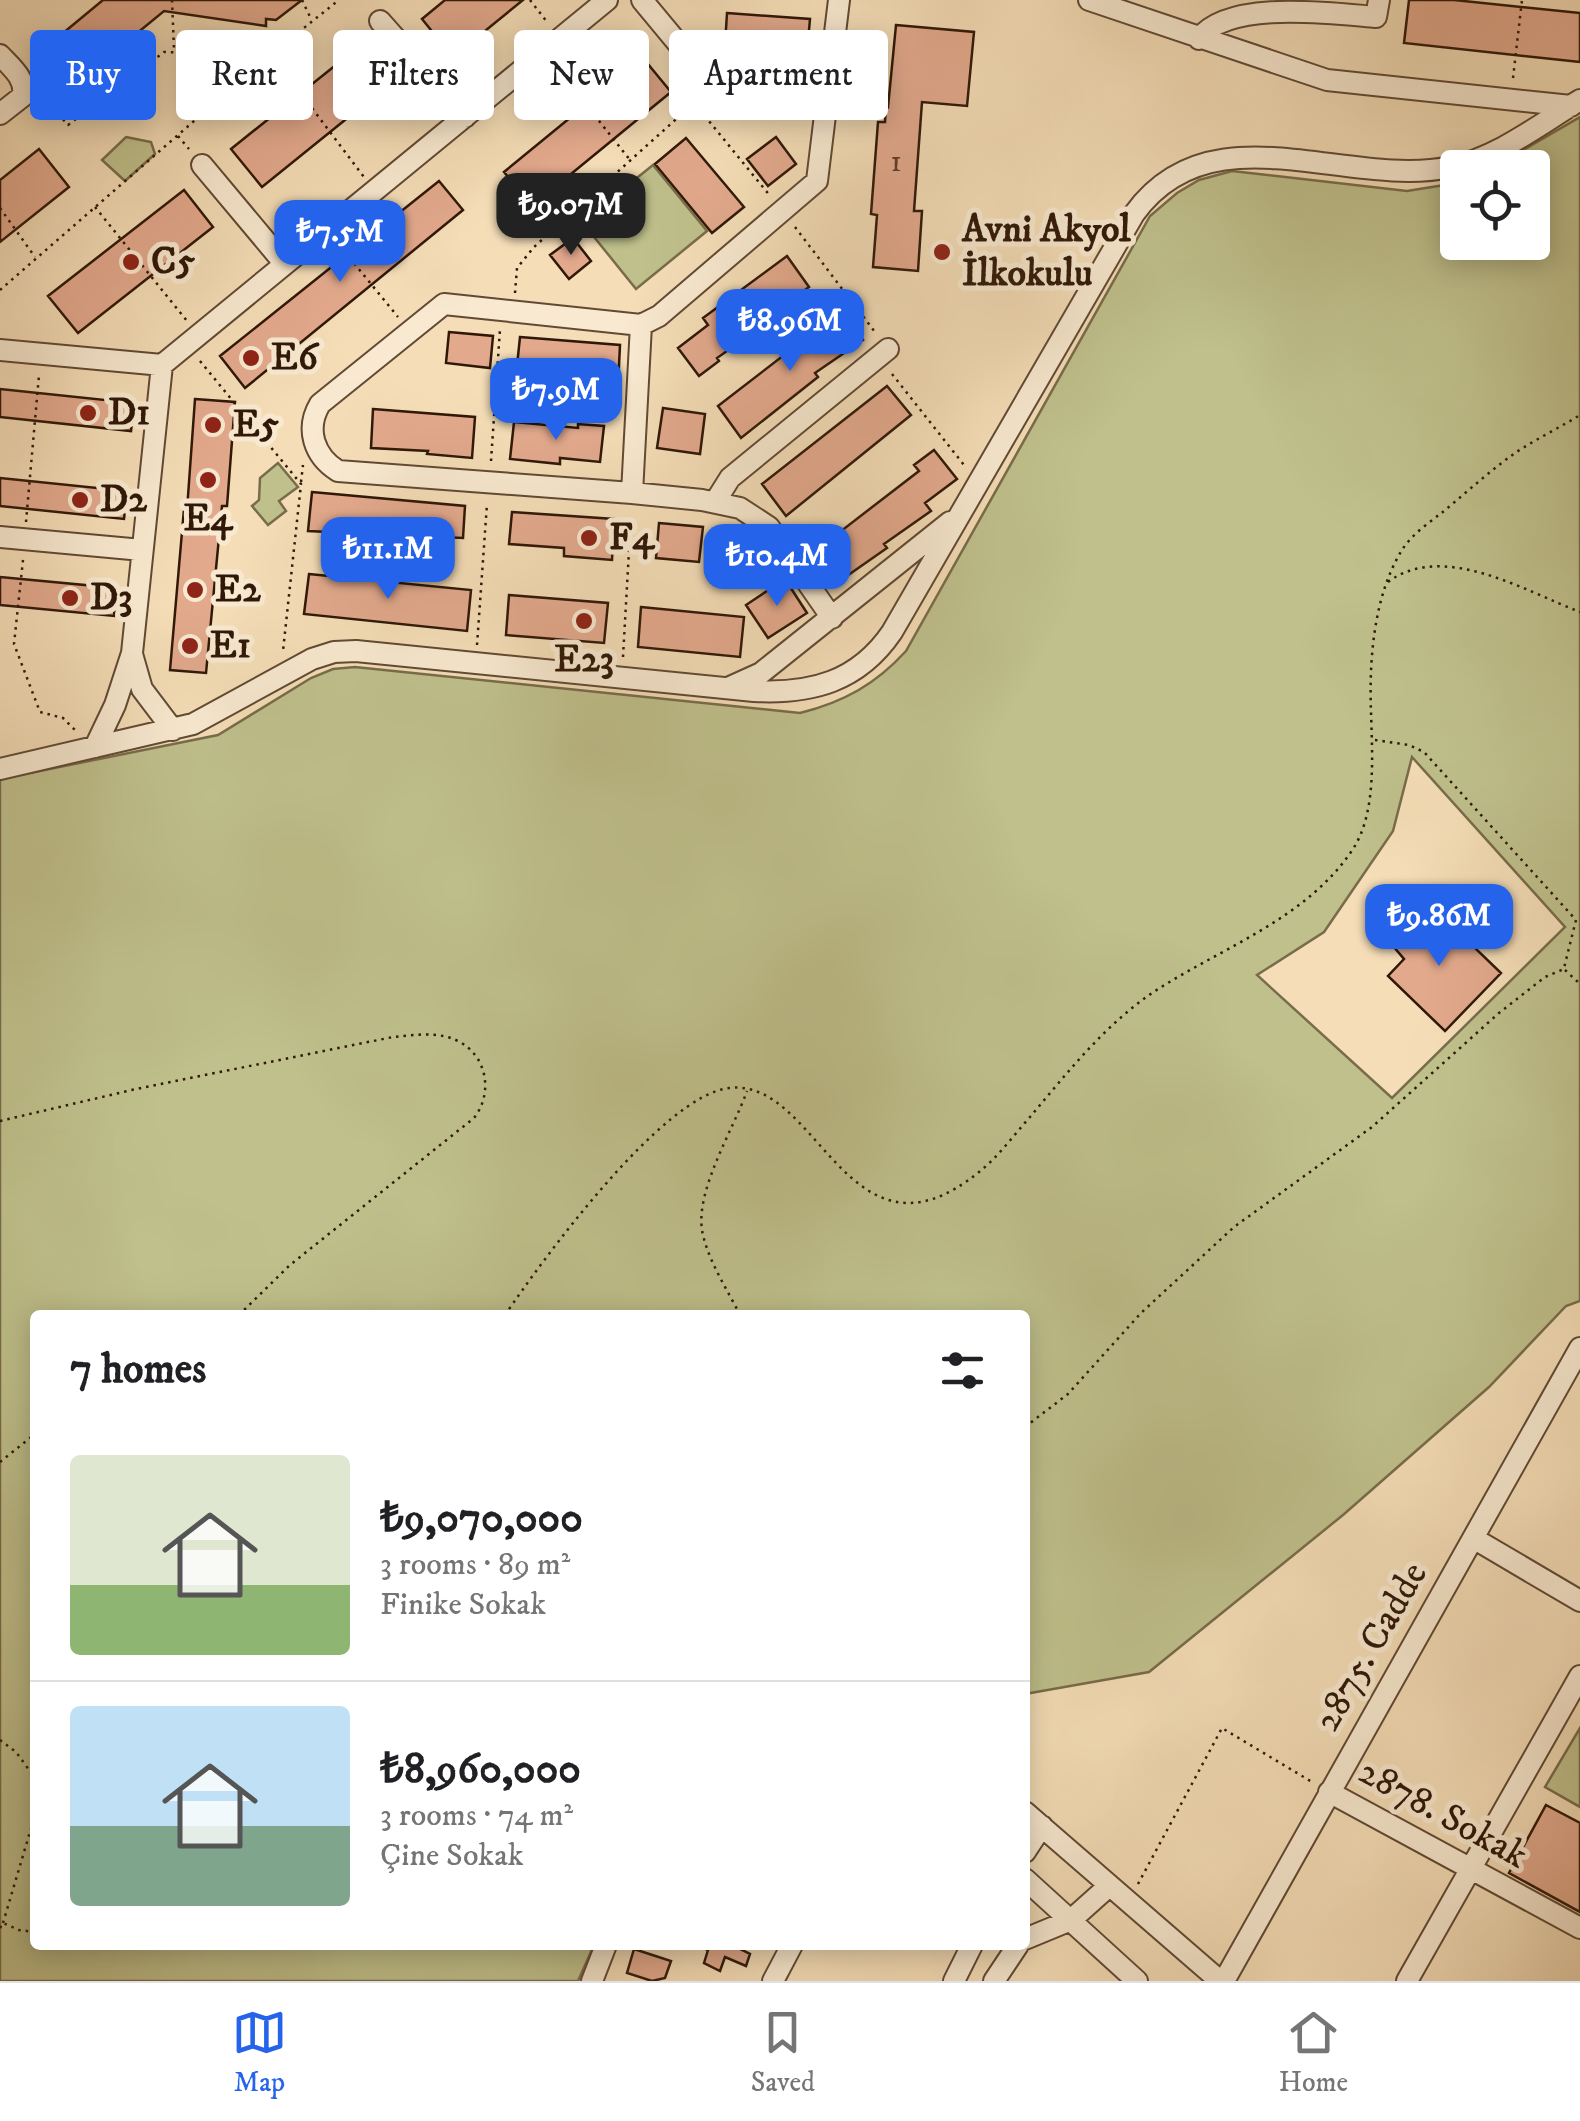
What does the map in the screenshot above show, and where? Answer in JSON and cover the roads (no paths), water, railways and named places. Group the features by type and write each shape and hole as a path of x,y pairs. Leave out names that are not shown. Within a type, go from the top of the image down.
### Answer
{"street":[{"path":"494,93 607,0"},
{"path":"642,0 669,32"},
{"path":"832,618 764,522 749,511 715,502 335,469 320,454 312,421 316,410 408,330 449,302 641,325 658,316 783,212 819,176 839,0"},
{"path":"1089,0 1327,80 1510,100 1576,103"},
{"path":"1199,39 1215,19 1241,9 1262,7 1376,18 1379,0"},
{"path":"380,22 387,30"},
{"path":"0,55 24,87 23,96 0,114"},
{"path":"0,769 173,730 213,716 323,654 356,651 722,689 799,692 833,683 856,670 892,632 1134,214 1166,179 1194,165 1241,158 1400,170 1452,167 1498,148 1576,103"},
{"path":"87,749 115,705 132,653 162,365 461,120"},
{"path":"202,165 284,263"},
{"path":"632,494 641,325"},
{"path":"0,350 162,365"},
{"path":"715,502 730,478 883,353"},
{"path":"722,689 761,673 962,510"},
{"path":"0,538 142,550"},
{"path":"132,653 142,689 173,730"},
{"name":"2875. Cadde","path":"1222,1981 1580,1348"},
{"path":"1473,1538 1580,1602"},
{"path":"1407,1981 1580,1676"},
{"name":"2878. Sokak","path":"1329,1792 1580,1928"},
{"path":"1030,1816 1222,1981"},
{"path":"1030,1844 1042,1826"},
{"path":"1030,1883 1137,1981"},
{"path":"1030,1937 1071,1920 1109,1886"},
{"path":"592,1981 604,1950"},
{"path":"774,1981 790,1950"},
{"path":"954,1981 970,1950"},
{"path":"994,1981 1015,1950"}],"place":[{"name":"Avni Akyol İlkokulu","path":"942,252"},
{"name":"C5","path":"131,262"},
{"name":"E6","path":"251,358"},
{"name":"D1","path":"88,413"},
{"name":"E5","path":"213,425"},
{"name":"E4","path":"208,480"},
{"name":"D2","path":"80,500"},
{"name":"F4","path":"589,538"},
{"name":"E2","path":"195,590"},
{"name":"D3","path":"70,598"},
{"name":"E23","path":"584,621"},
{"name":"E1","path":"190,646"}]}
